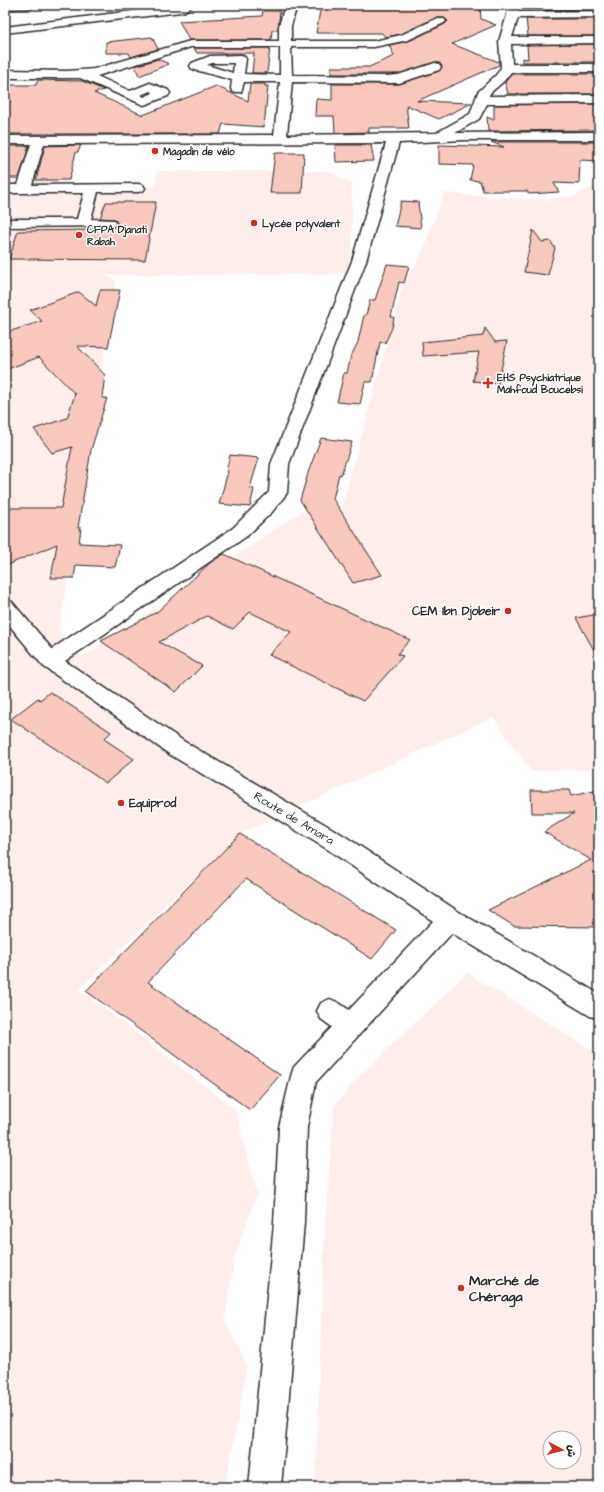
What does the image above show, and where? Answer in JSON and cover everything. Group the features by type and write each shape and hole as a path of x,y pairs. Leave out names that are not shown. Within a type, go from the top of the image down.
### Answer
{"street":[{"path":"5,6 31,5"},
{"path":"5,30 181,9 187,5"},
{"path":"280,140 286,79 284,44 285,26 291,5"},
{"path":"436,138 475,116 484,92 500,78 506,68 506,41 514,10 599,14"},
{"path":"5,74 82,74 104,71 190,44 374,44 404,38 440,21"},
{"path":"506,41 599,40"},
{"path":"237,83 286,79 399,79 435,67"},
{"path":"506,68 599,68"},
{"path":"82,74 130,95"},
{"path":"482,100 599,99"},
{"path":"5,140 280,140 599,136"},
{"path":"50,661 240,532 278,493 280,464 359,262 394,139"},
{"path":"24,188 39,140"},
{"path":"83,223 92,188"},
{"path":"5,189 138,188"},
{"path":"5,223 109,223"},
{"name":"Route de Amara","path":"5,607 13,629 50,661 177,748 334,842 450,920 599,1008"},
{"path":"265,1487 288,1223 294,1127 304,1076 340,1018 450,920"}],"shaded area":[{"path":"5,147 68,148 58,185 155,186 157,171 330,171 352,184 352,250 347,271 339,274 103,275 116,280 59,631 82,657 306,509 342,506 407,273 411,273 422,253 444,193 540,200 572,197 599,184 599,769 531,771 493,717 240,834 79,989 235,1109 257,1194 235,1255 225,1320 247,1367 225,1487 5,1487"},
{"name":"Marché de Chéraga","path":"467,973 599,1054 599,1487 315,1487 325,1225 334,1106 358,1077"}],"building":[{"path":"321,5 480,5 481,19 496,25 452,44 499,62 499,65 417,101 472,103 439,119 406,105 409,128 369,128 369,132 335,133 334,116 315,116 316,99 332,100 332,84 399,84 439,71 442,66 435,62 398,74 331,74 331,67 369,67 394,56 389,45 409,41 445,24 448,21 444,18 435,18 401,34 385,37 382,33 316,33"},
{"path":"526,5 594,7 595,10 527,10"},
{"path":"263,11 280,11 278,30 272,30 271,40 189,40 179,21 262,16"},
{"path":"526,19 596,19 599,20 599,36 528,36"},
{"path":"152,37 158,49 131,57 129,53 106,53 106,42"},
{"path":"599,44 599,62 522,62 522,58 528,59 527,45"},
{"path":"194,48 270,48 267,73 252,73 254,53 197,53"},
{"path":"158,59 169,64 139,76 135,66"},
{"path":"512,74 599,74 599,94 508,94 505,82"},
{"path":"38,80 82,81 104,90 94,93 143,115 216,86 248,101 250,84 265,84 265,86 268,86 264,127 223,124 220,134 5,134 5,85 36,85"},
{"path":"599,104 599,130 488,131 487,117 494,120 494,105"},
{"path":"491,142 599,142 599,161 580,160 579,184 554,183 559,192 529,194 527,191 483,191 480,181 470,180 473,165 439,164 439,145 504,147"},
{"path":"81,145 78,152 76,152 69,180 36,180 45,146"},
{"path":"335,145 371,145 374,161 336,162"},
{"path":"5,146 29,146 19,178 5,178"},
{"path":"275,153 304,153 302,193 270,193"},
{"path":"401,201 418,202 421,228 395,226"},
{"path":"106,202 156,202 145,260 9,259 18,231 95,230 96,228 115,227 117,224 115,219 100,218"},
{"path":"533,230 542,242 550,241 555,248 548,275 524,272"},
{"path":"387,264 409,266 404,283 399,282 391,317 394,317 392,328 385,343 380,342 372,382 365,382 360,404 337,402 344,373 347,373 351,356 358,342 364,315 366,315 370,300 375,300"},
{"path":"100,290 120,290 108,347 77,346 105,375 102,398 107,398 91,450 78,528 81,528 79,543 120,545 115,567 76,565 74,578 51,578 57,544 5,566 5,508 61,508 72,447 52,453 34,429 67,418 75,394 39,357 5,370 5,333 42,321 30,310 79,292 96,306"},
{"path":"485,328 495,342 507,341 498,384 473,381 479,352 423,356 422,342 483,336"},
{"path":"321,438 352,442 341,475 339,474 333,499 382,575 353,583 300,500"},
{"path":"230,455 259,458 250,488 254,489 250,507 219,504 228,471 226,471"},
{"path":"224,554 410,640 397,654 403,656 363,701 269,655 291,632 250,612 233,629 207,616 159,642 202,666 176,692 101,641 157,612 211,562"},
{"path":"599,614 599,659 576,618"},
{"path":"50,692 111,732 104,739 134,759 106,783 11,719 38,698 40,700"},
{"path":"531,790 569,790 571,796 599,790 599,927 514,926 488,910 591,860 544,832 574,813 532,813"},
{"path":"240,834 396,930 372,959 246,879 148,982 280,1075 250,1110 86,991"}],"place":[{"name":"Magadin de vélo","path":"155,151"},
{"name":"Lycée polyvalent","path":"254,223"},
{"name":"CFPA Djanati Rabah","path":"79,235"},
{"name":"EHS Psychiatrique Mahfoud Boucebsi","path":"488,383"},
{"name":"CEM Ibn Djobeir","path":"508,611"},
{"name":"Equiprod","path":"121,803"},
{"name":"Marché de Chéraga","path":"461,1288"}]}
